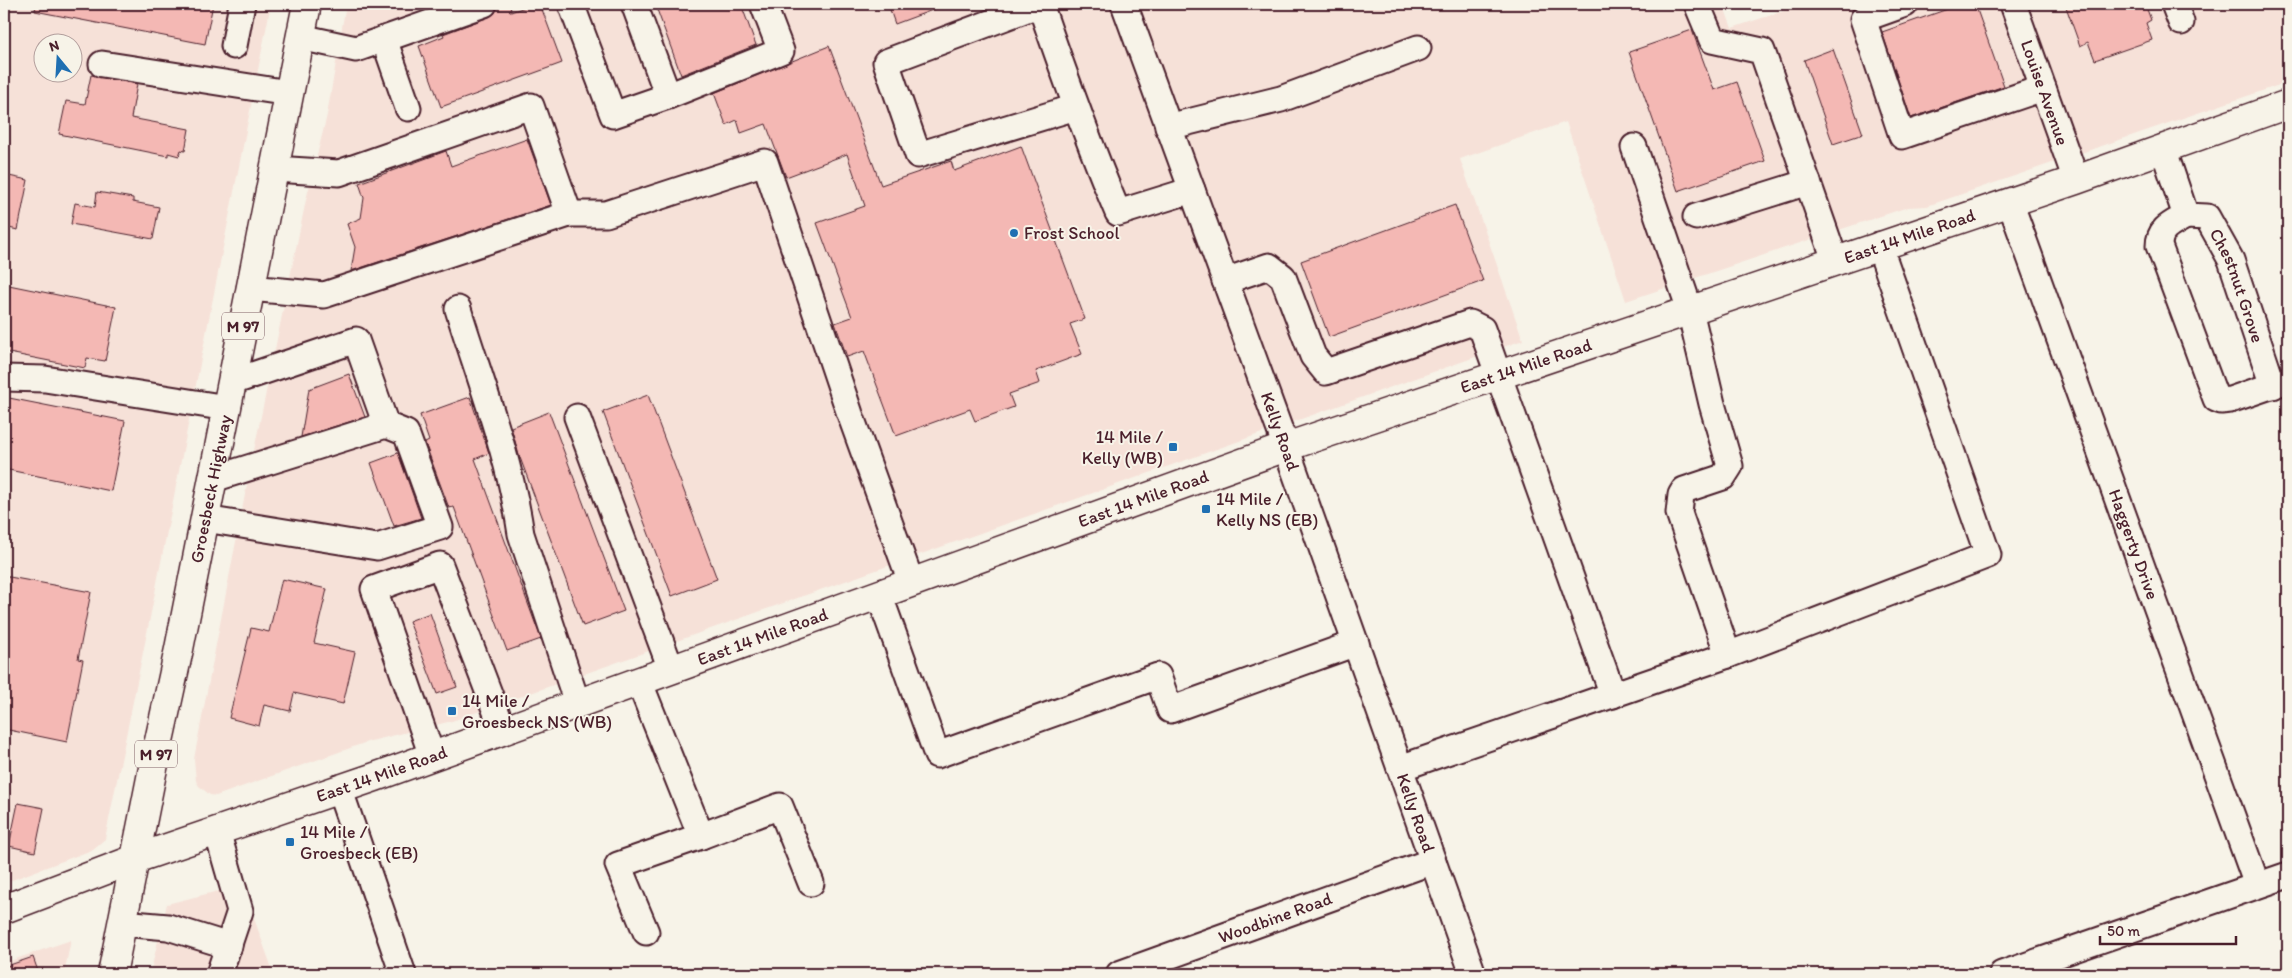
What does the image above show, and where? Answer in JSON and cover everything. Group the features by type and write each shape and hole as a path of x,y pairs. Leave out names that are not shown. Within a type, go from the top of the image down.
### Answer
{"main road":[{"name":"Groesbeck Highway","path":"112,974 205,519 307,4"},
{"name":"East 14 Mile Road","path":"4,909 135,859 432,756 1286,448 1499,377 1879,245 2076,180 2288,104"}],"street":[{"path":"234,46 242,4"},
{"path":"300,37 356,49 484,4"},
{"path":"571,4 613,115 668,96 781,51 764,4"},
{"path":"634,4 668,96"},
{"path":"1076,107 918,155 886,62 1040,4 1076,107 1118,213 1192,190"},
{"name":"Kelly Road","path":"1124,4 1286,448 1473,974"},
{"path":"1696,4 1712,40 1762,51 1835,260"},
{"path":"1905,4 1863,19 1902,136 2043,88"},
{"name":"Louise Avenue","path":"2013,4 2076,180"},
{"path":"384,39 408,108"},
{"path":"1168,126 1281,99 1418,48"},
{"path":"102,64 289,93"},
{"path":"274,169 339,173 531,106 569,214"},
{"path":"1634,146 1690,310 1712,404 1730,466 1723,477 1684,490 1681,495 1679,513 1728,655"},
{"name":"Chestnut Grove","path":"2163,148 2186,216 2207,218 2231,260 2280,383"},
{"path":"250,288 324,295 569,214 606,214 765,162 847,404 911,582"},
{"path":"1696,217 1808,182"},
{"name":"Haggerty Drive","path":"2010,202 2257,886"},
{"path":"2186,216 2165,228 2159,236 2159,246 2216,399 2221,401 2230,400 2280,383"},
{"path":"1400,768 1728,655 1988,555 1879,245"},
{"path":"1225,281 1269,266 1283,277 1313,356 1326,372 1470,323 1482,329 1613,695"},
{"path":"458,309 497,432 517,507 521,534 577,703"},
{"path":"232,382 356,340 386,424"},
{"path":"4,378 45,379 226,408"},
{"path":"577,417 671,669"},
{"path":"205,519 377,547 440,527 406,433 386,424 213,479"},
{"path":"432,756 374,588 440,564 503,730"},
{"path":"879,594 937,755 1158,676 1170,710 1356,644"},
{"path":"639,681 701,836"},
{"path":"339,788 403,974"},
{"path":"646,932 618,865 780,806 811,883"},
{"path":"217,830 240,911 219,974"},
{"name":"Woodbine Road","path":"1118,974 1433,860"},
{"path":"2002,974 2064,964 2288,875"},
{"path":"122,923 168,927 229,946"}],"shaded area":[{"path":"4,4 271,4 105,839 92,850 4,883"},
{"path":"346,4 1723,4 1732,28 1804,4 2288,4 2288,82 1927,206 1908,207 1626,301 1566,122 1460,159 1523,340 452,721 367,742 216,796 210,795 196,781 194,759 248,479 306,200 327,115"},
{"path":"242,885 274,974 150,974 167,904"},
{"path":"71,940 64,974 4,974 4,963"}],"building":[{"path":"36,4 213,4 205,44 35,11"},
{"path":"498,4 510,4 511,12 533,4 540,4 562,63 441,107 419,46 444,36 443,34 489,17 495,13"},
{"path":"655,4 741,4 756,45 681,75"},
{"path":"888,4 945,4 946,5 895,24"},
{"path":"1962,4 1975,4 2004,86 1911,118 1882,32"},
{"path":"2065,4 2145,4 2151,20 2146,23 2152,40 2095,60 2088,42 2080,46"},
{"path":"1692,30 1714,90 1737,82 1765,161 1678,191 1629,52"},
{"path":"829,46 881,185 951,161 954,171 1021,146 1085,319 1070,324 1082,354 1036,371 1040,383 1009,394 1014,407 975,421 970,409 896,436 864,351 847,357 835,323 852,317 817,223 865,206 847,154 786,177 766,124 741,133 737,120 726,125 714,93"},
{"path":"1833,49 1863,134 1833,144 1804,60"},
{"path":"91,75 137,84 131,118 189,129 185,151 181,150 179,156 168,153 168,156 59,134 66,101 85,104"},
{"path":"527,139 551,205 351,271 355,247 347,224 361,218 364,198 359,183 446,151 451,166"},
{"path":"4,175 28,180 18,230 4,227"},
{"path":"97,192 133,198 133,202 159,207 153,239 71,224 75,203 95,207"},
{"path":"1455,205 1483,281 1329,337 1301,261"},
{"path":"4,284 116,307 105,361 87,358 85,368 4,352"},
{"path":"349,374 365,417 301,437 309,389"},
{"path":"648,395 717,579 672,596 603,412"},
{"path":"4,397 125,421 111,491 4,469"},
{"path":"470,397 489,453 475,459 541,639 507,651 454,507 449,508 425,443 429,441 420,415"},
{"path":"549,412 624,611 583,626 519,455 511,427"},
{"path":"398,453 421,518 394,526 371,463"},
{"path":"4,576 91,592 78,659 83,660 67,742 4,729"},
{"path":"282,579 327,589 314,643 355,652 343,704 294,693 290,711 264,705 259,726 229,718 251,628 269,632"},
{"path":"430,613 457,687 437,694 409,621"},
{"path":"18,803 44,808 35,852 9,846"},
{"path":"33,957 39,974 4,974 4,967"}],"place":[{"name":"Frost School","path":"1014,233"},
{"name":"14 Mile / Kelly (WB)","path":"1173,447"},
{"name":"14 Mile / Kelly NS (EB)","path":"1206,509"},
{"name":"14 Mile / Groesbeck NS (WB)","path":"452,711"},
{"name":"14 Mile / Groesbeck (EB)","path":"290,842"}]}
